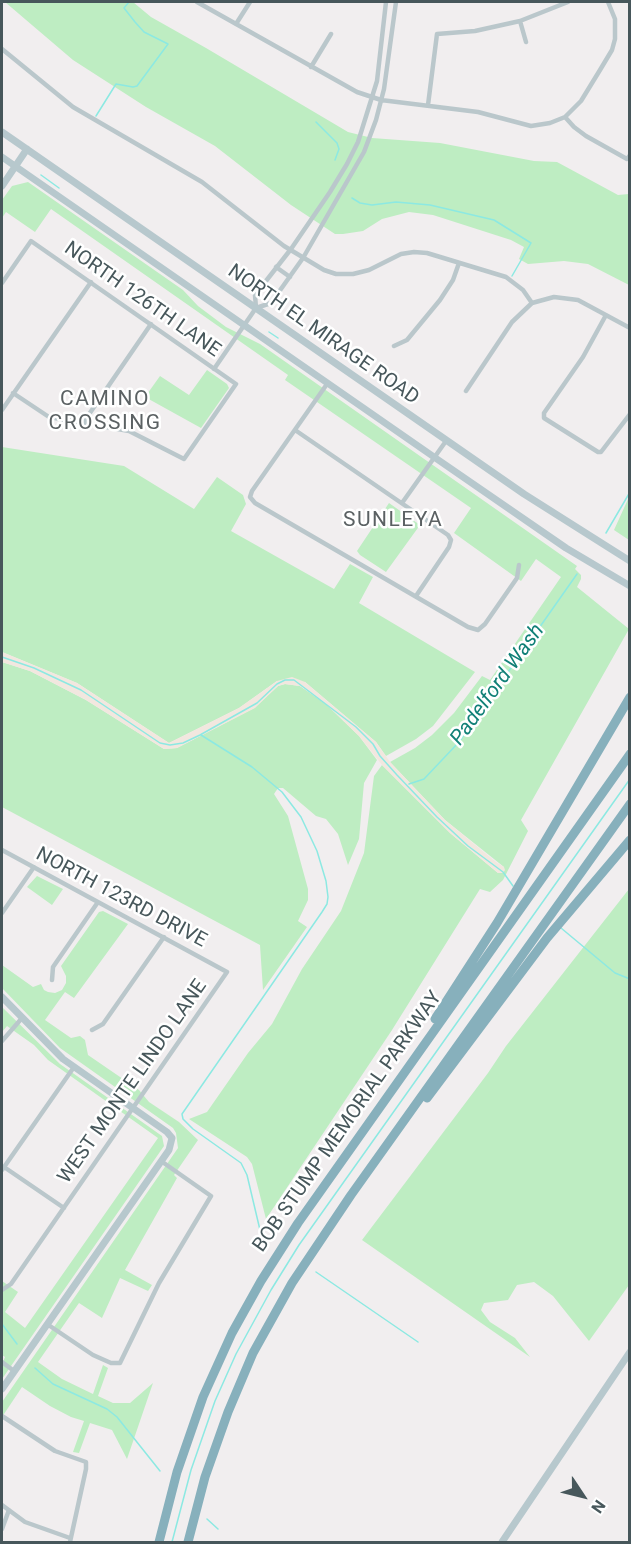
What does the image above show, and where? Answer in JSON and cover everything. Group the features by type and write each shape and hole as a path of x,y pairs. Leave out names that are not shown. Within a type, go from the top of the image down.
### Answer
{"highway":[{"path":"330,1178 512,899 630,697"},
{"name":"BOB STUMP MEMORIAL PARKWAY","path":"159,1542 177,1472 202,1397 235,1326 276,1256 630,754"},
{"path":"188,1542 210,1461 234,1397 261,1338 300,1271 351,1195 543,936 557,907 630,804"},
{"path":"543,936 566,916 630,840"}],"main road":[{"name":"NORTH EL MIRAGE ROAD","path":"2,132 544,508 630,561"},
{"path":"2,186 27,150"},
{"name":"NORTH EL MIRAGE ROAD","path":"2,157 434,458 566,548 630,586"},
{"path":"2,997 56,1053 167,1132 172,1138 169,1150 2,1389"},
{"path":"502,1542 630,1352"}],"street":[{"path":"197,2 345,87 377,99 484,113 531,126 550,123 565,117 581,101 612,50 616,27 608,2"},
{"path":"236,24 250,2"},
{"path":"214,369 256,308 271,303 290,277 364,152 377,99 386,2"},
{"path":"256,308 255,295 276,267 293,251 347,164 358,142 389,64 396,2"},
{"path":"428,105 437,34 475,31 520,21 568,2"},
{"path":"520,21 526,42"},
{"path":"311,67 331,34"},
{"path":"2,50 73,107 202,182 293,251 324,270 342,274 363,272 394,256 414,252 427,253 506,277 523,290 532,303"},
{"path":"565,117 579,132 628,157"},
{"name":"NORTH 126TH LANE","path":"2,283 31,241 236,384 184,459 135,433 83,423"},
{"path":"394,346 407,340 440,300 453,280 459,263"},
{"path":"276,267 290,277"},
{"path":"2,410 91,282"},
{"path":"466,391 512,322 532,303 554,297 569,298 583,302 630,328"},
{"path":"606,315 583,357 544,413 544,418 601,452 630,414"},
{"path":"13,393 49,417 83,423 151,324"},
{"path":"327,384 250,497 260,506 468,627 478,630 485,624 517,578 519,565"},
{"path":"295,430 448,535 451,540 449,547 416,596"},
{"path":"402,503 446,441"},
{"name":"NORTH 123RD DRIVE","path":"2,850 227,972"},
{"path":"2,913 34,867"},
{"path":"52,980 53,967 99,902"},
{"path":"92,1030 103,1024 164,937"},
{"name":"WEST MONTE LINDO LANE","path":"2,1290 11,1284 227,972"},
{"path":"2,1041 22,1018"},
{"path":"64,1208 3,1168 74,1067"},
{"path":"47,1324 93,1355 111,1363 120,1363 159,1283 210,1196 161,1161"},
{"path":"2,1362 14,1371"},
{"path":"2,1416 55,1451 86,1462 70,1540 39,1528 2,1505"},
{"path":"2,1529 9,1510"}],"green space":[{"path":"5,2 133,2 151,17 348,132 372,138 440,143 534,161 557,162 618,195 629,194 629,285 588,264 564,261 528,264 519,259 524,247 511,240 433,215 409,212 382,219 363,231 335,234 291,205 215,146 146,107 73,60"},
{"path":"28,182 183,290 198,306 226,327 260,344 577,566 575,569 581,575 581,579 577,587 629,629 521,820 528,831 503,880 490,892 480,889 392,1030 266,1219 252,1164 247,1157 189,1119 207,1112 248,1053 272,1024 302,969 341,911 364,853 374,776 382,765 450,833 498,873 504,867 445,820 390,762 432,735 454,713 482,676 490,680 561,577 536,559 521,581 454,533 471,508 285,380 288,375 51,209 35,232 6,212 2,218 2,200 12,186"},
{"path":"207,370 227,384 229,388 201,428 145,397 160,376 189,395"},
{"path":"2,447 124,466 194,509 217,477 243,495 246,504 231,531 334,589 350,564 373,577 359,603 475,672 433,726 416,739 386,756 376,742 305,682 277,681 239,708 169,743 77,683 2,652"},
{"path":"629,497 629,540 614,530"},
{"path":"389,503 420,525 386,572 357,551"},
{"path":"2,662 30,671 86,700 164,749 177,748 254,708 278,686 285,684 300,686 326,704 359,736 377,760 364,783 359,839 348,865 338,834 326,819 316,816 283,788 278,788 274,794 288,816 308,889 308,900 298,921 307,927 263,990 260,945 2,807"},
{"path":"37,876 63,889 52,905 27,887"},
{"path":"629,889 629,1285 589,1341 553,1296 534,1282 517,1285 508,1300 484,1303 481,1310 490,1322 515,1338 530,1357 362,1240 506,1046"},
{"path":"103,911 128,924 74,998 65,992 45,1020 71,1038 80,1036 85,1040 88,1055 139,1090 149,1102 179,1122 198,1140 174,1175 177,1178 125,1270 152,1285 148,1291 120,1278 102,1318 79,1303 38,1362 62,1379 93,1394 103,1365 108,1368 98,1396 113,1403 130,1403 153,1383 127,1459 112,1430 90,1423 79,1453 73,1452 84,1421 50,1406 22,1387 2,1417 2,1402 178,1148 173,1128 60,1048 2,988 2,965 33,987 41,984 48,992 55,993 62,990 66,983 66,976 61,966 99,912"},
{"path":"2,1007 60,1064 162,1136 164,1146 2,1379 2,1364 5,1357 2,1355 2,1281 18,1292 5,1312 25,1328 158,1138 48,1060 34,1045 7,1026 2,1032"}],"sand":[{"path":"2,652 77,683 169,743 239,708 277,681 292,677 305,682 376,742 390,762 445,820 505,870 503,873 498,873 450,833 382,765 359,736 326,704 300,686 285,684 278,686 255,708 177,748 164,749 86,700 30,671 2,662"}],"waterway":[{"path":"96,116 116,84 137,86 168,44 144,32 124,8 129,2"},
{"path":"316,122 337,143 339,149 335,160"},
{"path":"41,175 59,188"},
{"path":"352,198 360,203 372,205 396,202 430,205 494,220 531,243 512,276"},
{"path":"269,332 278,338"},
{"name":"Padelford Wash","path":"606,533 630,492"},
{"name":"Padelford Wash","path":"409,784 424,779 459,742 577,574"},
{"path":"2,657 34,668 81,690 160,743 170,745 183,743 200,735 257,703 277,684 285,680 294,680 356,727 437,817 468,846 503,872 513,886"},
{"path":"201,735 252,767 282,792 301,817 317,851 326,881 327,904 182,1114 183,1119 193,1129 241,1163 247,1175 260,1230 265,1237"},
{"path":"172,1542 191,1470 215,1401 236,1354 271,1290 299,1245 630,779"},
{"path":"561,928 615,973 630,979"},
{"path":"316,1272 418,1342"},
{"path":"2,1324 17,1344"},
{"path":"35,1368 53,1384 107,1409 117,1417 160,1471"},
{"path":"207,1519 218,1529"}],"district":[{"name":"CAMINO CROSSING","path":"105,412"},
{"name":"SUNLEYA","path":"393,521"}]}
